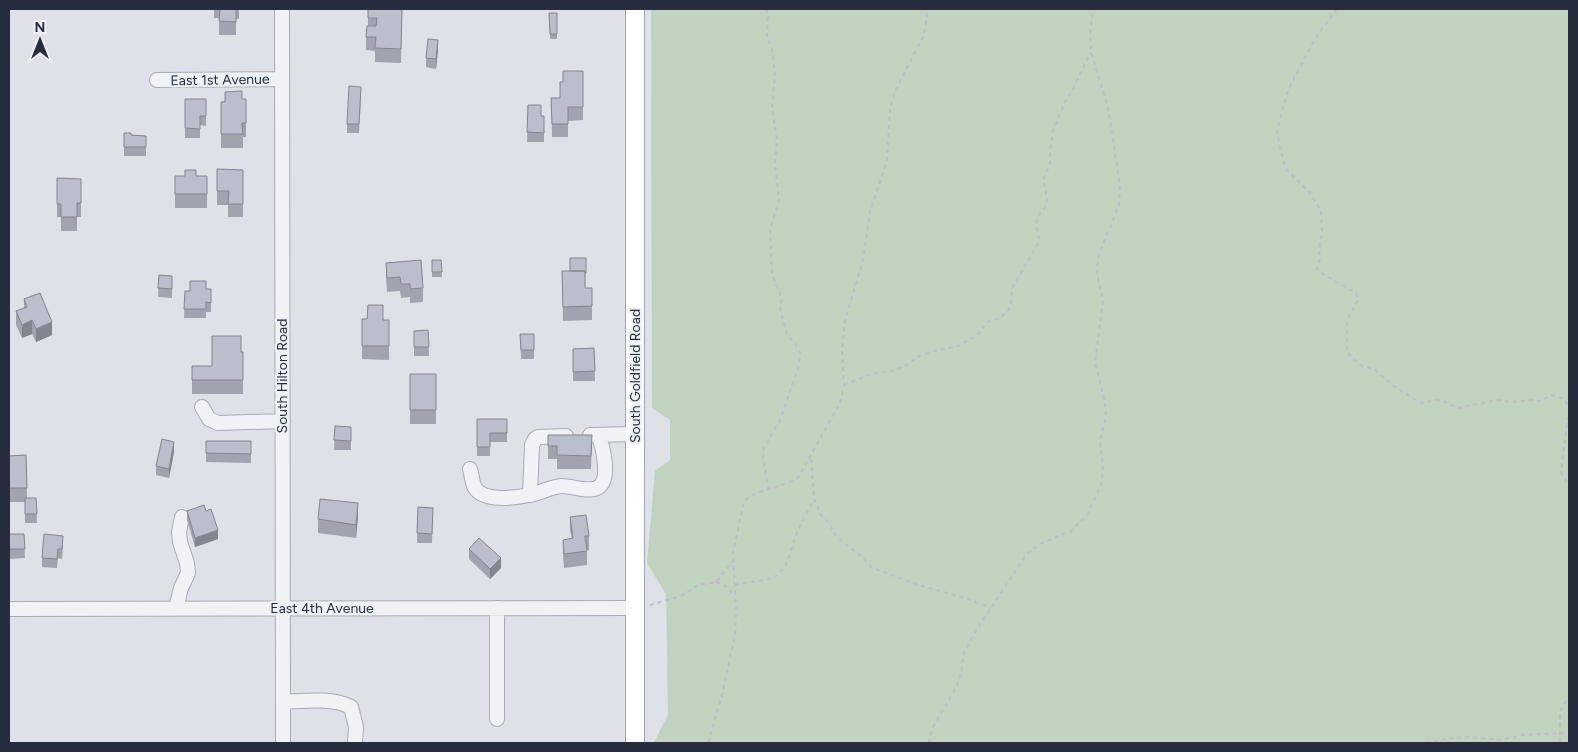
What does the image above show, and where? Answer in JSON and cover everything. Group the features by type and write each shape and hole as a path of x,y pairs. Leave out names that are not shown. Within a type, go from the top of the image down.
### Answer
{"main road":[{"name":"South Goldfield Road","path":"635,9 635,743"}],"street":[{"name":"South Hilton Road","path":"282,9 283,743"},
{"name":"East 1st Avenue","path":"157,80 282,79"},
{"path":"202,407 209,419 218,423 282,421"},
{"path":"530,495 532,446 538,437 635,434"},
{"path":"470,469 475,488 482,494 495,498 530,495 564,486 588,489 597,488 604,479 605,459 598,435"},
{"path":"176,608 181,588 188,573 187,563 180,542 179,532 182,518"},
{"path":"497,608 497,719"},
{"name":"East 4th Avenue","path":"9,609 635,608"},
{"path":"283,702 316,700 341,702 350,707 356,727 355,743"}],"path":[{"path":"766,9 768,36 775,72 772,108 777,140 775,163 779,200 770,230 772,274 782,299 780,308 787,335 800,353 798,368 780,420 764,447 763,458 768,488"},
{"path":"708,743 722,695 735,635 733,553 744,501 754,492 787,484 798,478 811,459 840,403 844,385 842,352 845,320 862,260 870,212 887,160 890,109 895,91 923,37 927,9"},
{"path":"929,743 932,729 958,686 964,652 991,608 1027,554 1042,543 1071,530 1087,515 1102,483 1103,466 1100,440 1106,416 1096,363 1103,300 1097,274 1098,257 1119,205 1120,186 1108,107 1091,52 1090,34 1093,9"},
{"path":"1337,9 1316,36 1289,88 1277,130 1286,169 1310,193 1321,211 1322,232 1319,250 1320,259 1317,269 1356,293 1358,300 1347,320 1347,351 1362,366 1374,369 1395,387 1421,403 1436,400 1458,408 1497,400 1511,402 1541,401 1551,395 1565,400 1569,409"},
{"path":"844,385 871,374 891,371 905,366 919,356 934,350 958,346 977,335 989,321 1000,318 1007,312 1011,305 1012,288 1038,244 1039,238 1036,224 1038,216 1046,206 1043,179 1050,164 1053,131 1065,102 1091,52"},
{"path":"1569,416 1561,472 1569,486"},
{"path":"811,459 814,499 821,515 830,524 833,532 871,567 918,585 969,599 991,608"},
{"path":"735,585 776,577 784,568 799,527 814,499"},
{"path":"716,582 734,560"},
{"path":"635,608 681,596 698,585 716,582 722,584 735,596"},
{"path":"1560,743 1560,711 1569,696"},
{"path":"1426,743 1451,738 1502,740 1521,734 1569,733"}],"green space":[{"path":"651,9 1569,9 1569,743 654,743 668,714 666,594 647,563 655,471 670,460 670,420 652,408"}],"building":[{"path":"220,9 236,9 236,22 219,21"},
{"path":"368,9 402,9 401,49 375,48 376,37 366,37 367,26 376,26 377,18 368,18"},
{"path":"549,13 557,13 557,34 550,34"},
{"path":"428,39 438,40 436,59 426,58"},
{"path":"563,71 583,71 583,107 568,107 568,124 552,124 551,98 560,98 560,82 563,82"},
{"path":"349,86 361,87 359,124 347,124"},
{"path":"242,91 242,99 246,99 246,123 242,123 243,134 221,134 221,102 225,102 225,92"},
{"path":"185,99 206,99 206,116 200,116 200,129 185,128"},
{"path":"528,105 541,105 541,116 544,116 544,133 527,132"},
{"path":"124,133 146,136 146,147 124,147"},
{"path":"217,169 243,170 243,204 228,204 229,191 217,191"},
{"path":"185,170 196,170 196,176 207,176 207,194 175,194 175,176 185,176"},
{"path":"57,178 81,179 81,203 77,203 77,217 61,217 61,204 57,204"},
{"path":"570,258 586,258 586,273 585,271 570,271"},
{"path":"421,260 423,288 410,289 410,284 401,284 400,277 387,278 386,263"},
{"path":"432,260 441,260 442,272 432,272"},
{"path":"562,271 585,271 585,288 592,288 592,306 563,307"},
{"path":"159,275 172,276 172,289 158,288"},
{"path":"190,281 206,281 206,289 211,289 211,303 206,302 206,309 184,309 185,291 190,291"},
{"path":"40,293 52,322 36,329 32,320 22,325 16,311 27,307 24,299"},
{"path":"368,305 383,305 383,320 389,320 389,346 362,346 362,319 367,319"},
{"path":"428,330 429,347 414,347 414,331"},
{"path":"520,334 534,334 534,350 521,350"},
{"path":"212,336 241,336 243,380 192,380 192,366 212,366"},
{"path":"594,348 595,371 573,372 573,349"},
{"path":"410,374 436,374 436,410 410,410"},
{"path":"477,419 507,419 507,433 490,433 490,447 477,447"},
{"path":"335,426 351,427 351,441 334,440"},
{"path":"548,435 592,435 591,456 557,455 557,446 548,446"},
{"path":"162,439 174,442 169,469 156,466"},
{"path":"206,441 251,441 251,454 206,453"},
{"path":"26,455 27,488 9,488 9,456"},
{"path":"25,498 36,498 37,514 25,514"},
{"path":"320,499 358,503 356,525 318,519"},
{"path":"204,505 206,511 211,509 218,530 195,538 187,511"},
{"path":"418,507 433,508 432,534 417,533"},
{"path":"586,515 589,536 585,536 587,551 564,554 563,540 573,538 570,517"},
{"path":"9,534 24,534 25,549 9,549"},
{"path":"44,534 63,536 62,549 58,549 57,559 42,558"},
{"path":"479,538 501,558 490,569 469,549"}]}
